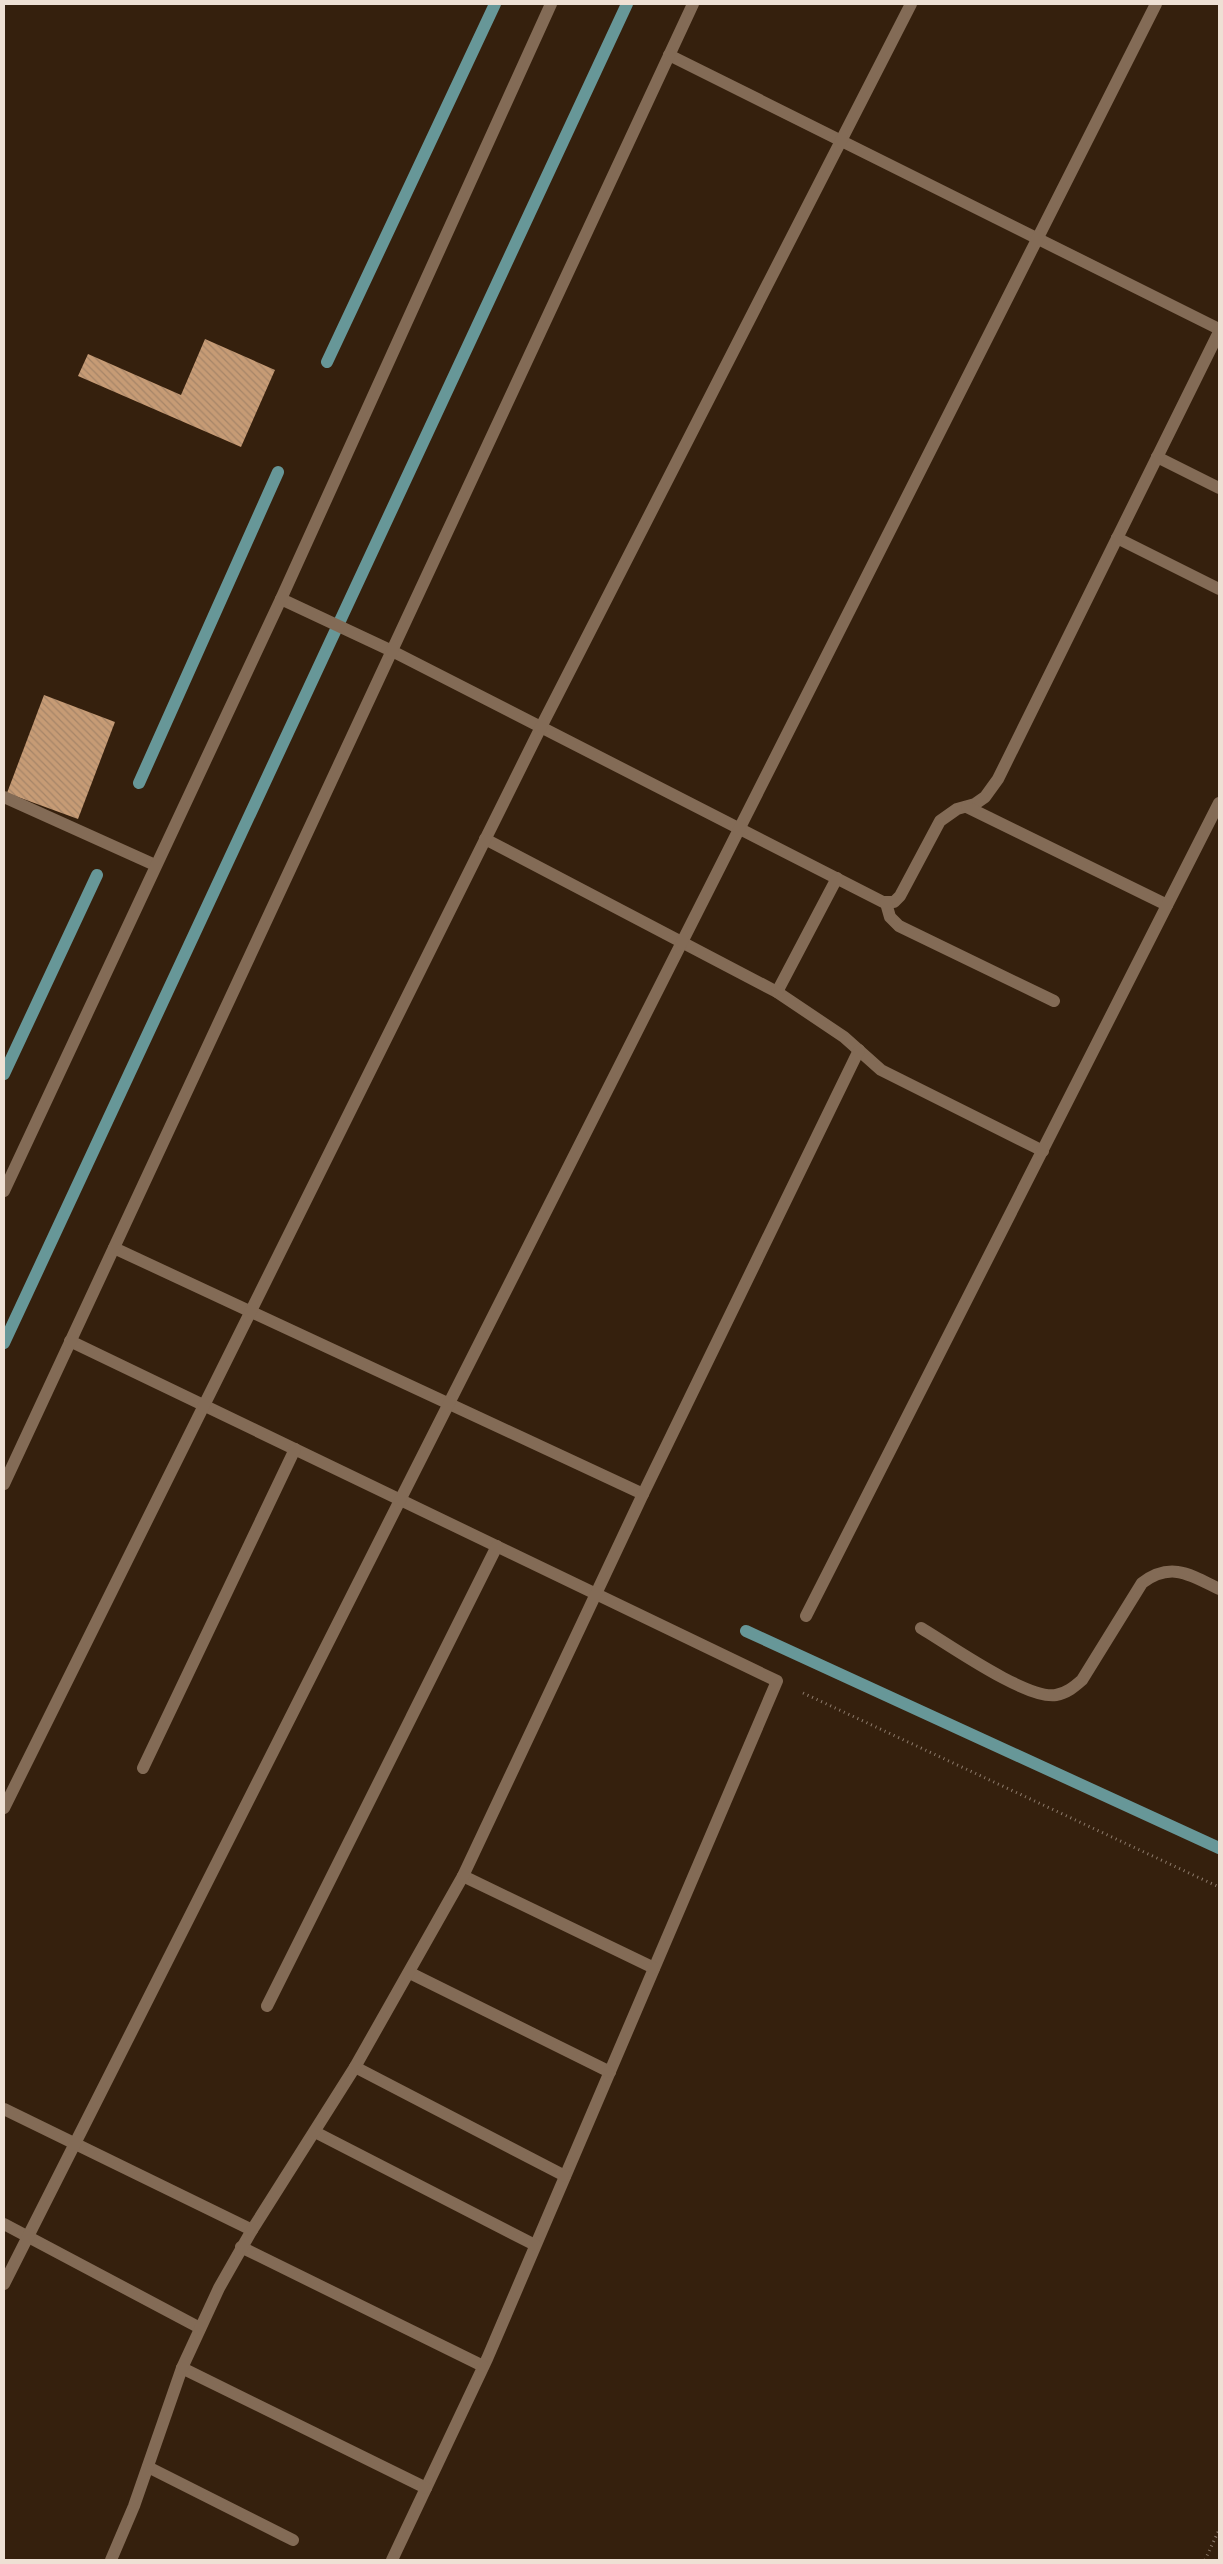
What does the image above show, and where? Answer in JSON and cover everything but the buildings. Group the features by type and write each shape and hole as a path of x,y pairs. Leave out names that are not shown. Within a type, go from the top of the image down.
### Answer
{"street":[{"path":"4,1191 281,599 551,4"},
{"path":"4,1484 693,4"},
{"path":"4,1808 541,727 911,4"},
{"path":"4,2284 1156,4"},
{"path":"281,599 392,651 886,903 894,902 900,896 940,821 957,809 967,807 985,797 998,779 1218,335 1038,238 669,55"},
{"path":"1157,458 1219,488"},
{"path":"1117,538 1219,588"},
{"path":"4,797 155,865"},
{"path":"806,1616 1219,803"},
{"path":"967,807 1167,905"},
{"path":"485,839 682,940 777,992 844,1037 881,1070 1043,1151"},
{"path":"777,992 837,878"},
{"path":"886,903 890,917 899,926 1054,1001"},
{"path":"110,2560 148,2467 182,2368 200,2328 241,2247 355,2068 463,1876 595,1594 859,1050"},
{"path":"114,1248 643,1494"},
{"path":"70,1341 777,1681 483,2366 392,2560"},
{"path":"143,1768 295,1449"},
{"path":"267,2006 497,1546"},
{"path":"921,1628 1020,1686 1038,1693 1054,1696 1068,1692 1082,1680 1142,1583 1154,1574 1165,1570 1177,1572 1219,1589"},
{"path":"463,1876 654,1968"},
{"path":"410,1973 610,2072"},
{"path":"355,2068 565,2176"},
{"path":"4,2109 252,2230"},
{"path":"315,2132 535,2245"},
{"path":"4,2224 200,2328"},
{"path":"241,2247 483,2366"},
{"path":"182,2368 426,2488"},
{"path":"148,2467 293,2540"}],"path":[{"path":"777,1681 1219,1887"},
{"path":"1205,2560 1219,2530"}],"waterway":[{"path":"327,362 495,4"},
{"path":"4,1343 627,4"},
{"path":"139,783 278,472"},
{"path":"4,1074 97,875"},
{"path":"746,1631 1219,1848"}]}
